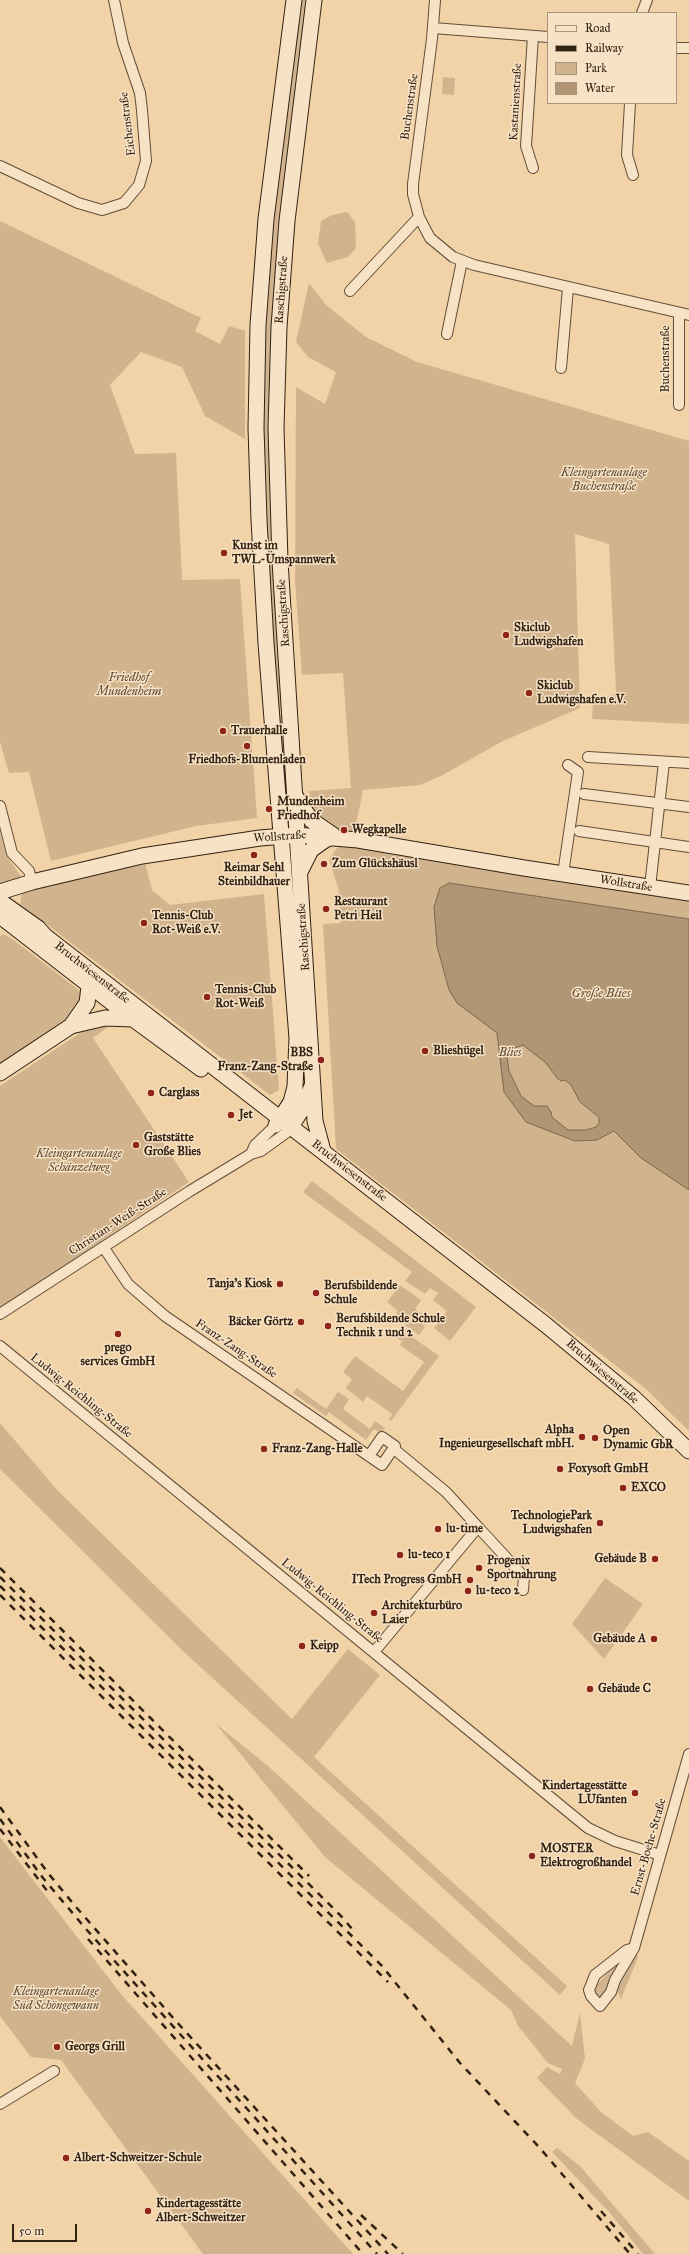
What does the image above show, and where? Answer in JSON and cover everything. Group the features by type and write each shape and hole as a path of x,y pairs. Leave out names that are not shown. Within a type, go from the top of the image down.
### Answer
{"street":[{"name":"Eichenstraße","path":"0,166 78,203 102,210 124,203 139,185 146,161 140,93 123,43 114,0"},
{"name":"Raschigstraße","path":"284,1126 291,1102 297,1071 297,1038 271,711 259,520 256,428 258,325 266,226 294,0"},
{"name":"Raschigstraße","path":"284,1126 301,1111 314,1083 280,560 276,428 278,327 287,221 314,0"},
{"name":"Buchenstraße","path":"435,0 433,28 413,184 413,194 419,217 430,238 445,252 462,261 568,288 684,314 679,405"},
{"path":"642,12 647,0"},
{"path":"433,28 547,37"},
{"name":"Kastanienstraße","path":"533,36 526,146 533,168"},
{"path":"677,48 689,48"},
{"path":"630,104 627,155 633,175"},
{"path":"350,291 419,217"},
{"path":"447,334 462,261"},
{"path":"561,368 568,288"},
{"path":"256,428 276,428"},
{"path":"271,711 290,710"},
{"path":"588,757 689,763"},
{"path":"650,887 664,762"},
{"path":"563,874 578,772 568,765"},
{"path":"295,794 301,807 311,820 336,836"},
{"path":"584,794 689,807"},
{"path":"0,806 12,853 29,871 32,882"},
{"path":"579,831 689,847"},
{"name":"Wollstraße","path":"0,894 3,891 32,882 142,856 297,835 336,836 563,874 689,893"},
{"path":"300,874 304,861 311,850 325,840 336,836"},
{"name":"Bruchwiesenstraße","path":"0,901 38,928 45,936 543,1333 608,1386 689,1462"},
{"path":"4,923 24,927 45,936"},
{"name":"Bruchwiesenstraße","path":"4,923 132,1019 284,1126 323,1151 586,1357 634,1398 689,1451"},
{"path":"71,1026 87,1003 90,987 90,972"},
{"path":"0,1073 71,1026 105,1018 132,1019"},
{"path":"314,1083 315,1121 323,1151"},
{"name":"Christian-Weiß-Straße","path":"0,1314 190,1191 251,1154 255,1145 284,1126"},
{"name":"Franz-Zang-Straße","path":"104,1248 128,1284 146,1302 382,1465 394,1449"},
{"name":"Ludwig-Reichling-Straße","path":"0,1346 588,1828 615,1842 660,1855"},
{"path":"369,1456 382,1437 395,1446 394,1449 446,1492 524,1577 523,1590"},
{"path":"374,1652 478,1526"},
{"name":"Ernst-Boehe-Straße","path":"634,1948 627,1950 595,1975 589,1990 591,1996 600,2006 611,1992 634,1948 689,1754"},
{"path":"0,2104 54,2070"}],"green space":[{"path":"294,0 314,0 279,327 290,710 271,711 258,325"},
{"path":"443,77 455,78 454,95 442,94"},
{"path":"347,212 355,222 356,248 348,257 327,263 318,244 321,221 332,215"},
{"name":"Friedhof Mundenheim","path":"0,221 201,318 195,331 220,344 229,326 245,331 245,439 205,416 182,367 141,352 110,385 135,454 176,453 182,580 240,579 257,818 196,826 51,861 29,772 9,773 0,742"},
{"name":"Kleingartenanlage Buchenstraße","path":"309,283 326,305 366,337 417,362 689,441 689,724 592,719 593,703 616,693 609,544 575,534 580,708 503,741 441,776 420,785 363,790 354,834 336,832 317,815 310,801 309,791 351,788 343,673 302,675 295,581 296,387 325,404 336,372 308,357 296,342"},
{"path":"276,713 285,715 291,821 288,821 284,768 278,739"},
{"path":"0,833 6,854 21,877 0,884"},
{"name":"Blies","path":"342,842 689,897 689,1431 646,1389 336,1149 323,924 341,923 339,891 329,859"},
{"name":"Tennis-Club Rot-Weiß","path":"145,862 152,890 170,905 264,894 279,1090 270,1095 20,904 22,892"},
{"path":"3,934 11,938 84,994 72,1020 0,1067 0,936"},
{"name":"Kleingartenanlage Schänzelweg","path":"116,1021 93,1038 189,1182 0,1309 0,1086 92,1025"},
{"path":"312,1181 476,1307 450,1341 434,1328 447,1311 433,1300 438,1293 430,1288 425,1294 405,1281 412,1272 303,1192"},
{"path":"400,1285 421,1300 415,1309 428,1318 423,1325 425,1327 419,1335 405,1325 407,1322 396,1314 398,1311 387,1302"},
{"path":"402,1330 439,1356 391,1421 389,1420 392,1414 367,1396 363,1402 346,1388 352,1379 343,1372 355,1356 403,1391 424,1362 400,1345 402,1341 397,1338"},
{"path":"297,1388 326,1409 338,1392 349,1399 343,1409 370,1429 375,1421 385,1428 381,1433 374,1429 366,1440 329,1412 326,1416 293,1393"},
{"path":"0,1423 58,1491 292,1719 348,1649 380,1675 314,1757 567,1986 560,1995 184,1652 0,1469"},
{"path":"605,1578 643,1604 604,1659 572,1624"},
{"path":"216,1724 268,1766 572,2046 580,2013 585,2059 575,2083 601,2112 633,2136 648,2132 689,2161 689,2201 577,2119 537,2078 547,2067 560,2074 562,2069 548,2063 518,2026 511,2010 325,1857"},
{"name":"Kleingartenanlage Süd Schöngewann","path":"0,1837 121,1994 353,2254 203,2254 61,2060 31,2057 0,2016"},
{"path":"635,1954 638,1957 621,1999 616,1989"},
{"path":"623,1962 602,1997 597,1997 594,1993 596,1985 611,1970"},
{"path":"557,2148 580,2166 655,2254 643,2254 610,2213 552,2152"}],"water":[{"name":"Große Blies","path":"449,883 689,919 689,1190 641,1158 614,1131 597,1140 575,1141 526,1122 504,1092 497,1033 457,1003 449,990 437,946 434,907 440,888","holes":["523,1045 546,1063 557,1078 561,1081 565,1080 571,1085 580,1102 599,1117 599,1123 596,1127 586,1130 568,1130 552,1117 547,1106 534,1106 521,1096 509,1071 507,1056 509,1050"]}],"railway":[{"path":"0,1568 309,1876"},
{"path":"0,1577 341,1916 353,1930"},
{"path":"0,1586 382,1966 460,2063 539,2147 630,2254"},
{"path":"0,1595 388,1982"},
{"path":"0,1807 48,1873 76,1907 175,2020 388,2254"},
{"path":"0,1819 43,1878 86,1929 377,2254"},
{"path":"0,1829 48,1892"},
{"path":"88,1939 363,2254"},
{"path":"601,2211 638,2254"},
{"path":"361,2215 403,2254"}],"place":[{"name":"Kunst im TWL-Umspannwerk","path":"224,553"},
{"name":"Skiclub Ludwigshafen","path":"506,635"},
{"name":"Skiclub Ludwigshafen e.V.","path":"529,693"},
{"name":"Trauerhalle","path":"223,731"},
{"name":"Friedhofs-Blumenladen","path":"247,746"},
{"name":"Mundenheim Friedhof","path":"269,809"},
{"name":"Wegkapelle","path":"344,830"},
{"name":"Reimar Sehl Steinbildhauer","path":"254,855"},
{"name":"Zum Glückshäusl","path":"324,864"},
{"name":"Restaurant Petri Heil","path":"326,909"},
{"name":"Tennis-Club Rot-Weiß e.V.","path":"144,923"},
{"name":"Tennis-Club Rot-Weiß","path":"207,997"},
{"name":"Blieshügel","path":"425,1051"},
{"name":"BBS Franz-Zang-Straße","path":"321,1060"},
{"name":"Carglass","path":"151,1093"},
{"name":"Jet","path":"231,1115"},
{"name":"Gaststätte Große Blies","path":"136,1145"},
{"name":"Tanja's Kiosk","path":"280,1284"},
{"name":"Berufsbildende Schule","path":"316,1293"},
{"name":"Bäcker Görtz","path":"301,1322"},
{"name":"Berufsbildende Schule Technik 1 und 2","path":"328,1326"},
{"name":"prego services GmbH","path":"118,1334"},
{"name":"Alpha Ingenieurgesellschaft mbH.","path":"582,1437"},
{"name":"Open Dynamic GbR","path":"595,1438"},
{"name":"Franz-Zang-Halle","path":"264,1449"},
{"name":"Foxysoft GmbH","path":"560,1469"},
{"name":"EXCO","path":"623,1488"},
{"name":"TechnologiePark Ludwigshafen","path":"600,1523"},
{"name":"lu-time","path":"438,1529"},
{"name":"lu-teco 1","path":"400,1555"},
{"name":"Gebäude B","path":"655,1559"},
{"name":"Progenix Sportnahrung","path":"479,1568"},
{"name":"ITech Progress GmbH","path":"470,1580"},
{"name":"lu-teco 2","path":"468,1591"},
{"name":"Architekturbüro Laier","path":"374,1613"},
{"name":"Gebäude A","path":"654,1639"},
{"name":"Keipp","path":"302,1646"},
{"name":"Gebäude C","path":"590,1689"},
{"name":"Kindertagesstätte LUfanten","path":"635,1793"},
{"name":"MOSTER Elektrogroßhandel","path":"532,1856"},
{"name":"Georgs Grill","path":"57,2047"},
{"name":"Albert-Schweitzer-Schule","path":"66,2158"},
{"name":"Kindertagesstätte Albert-Schweitzer","path":"148,2211"}]}
